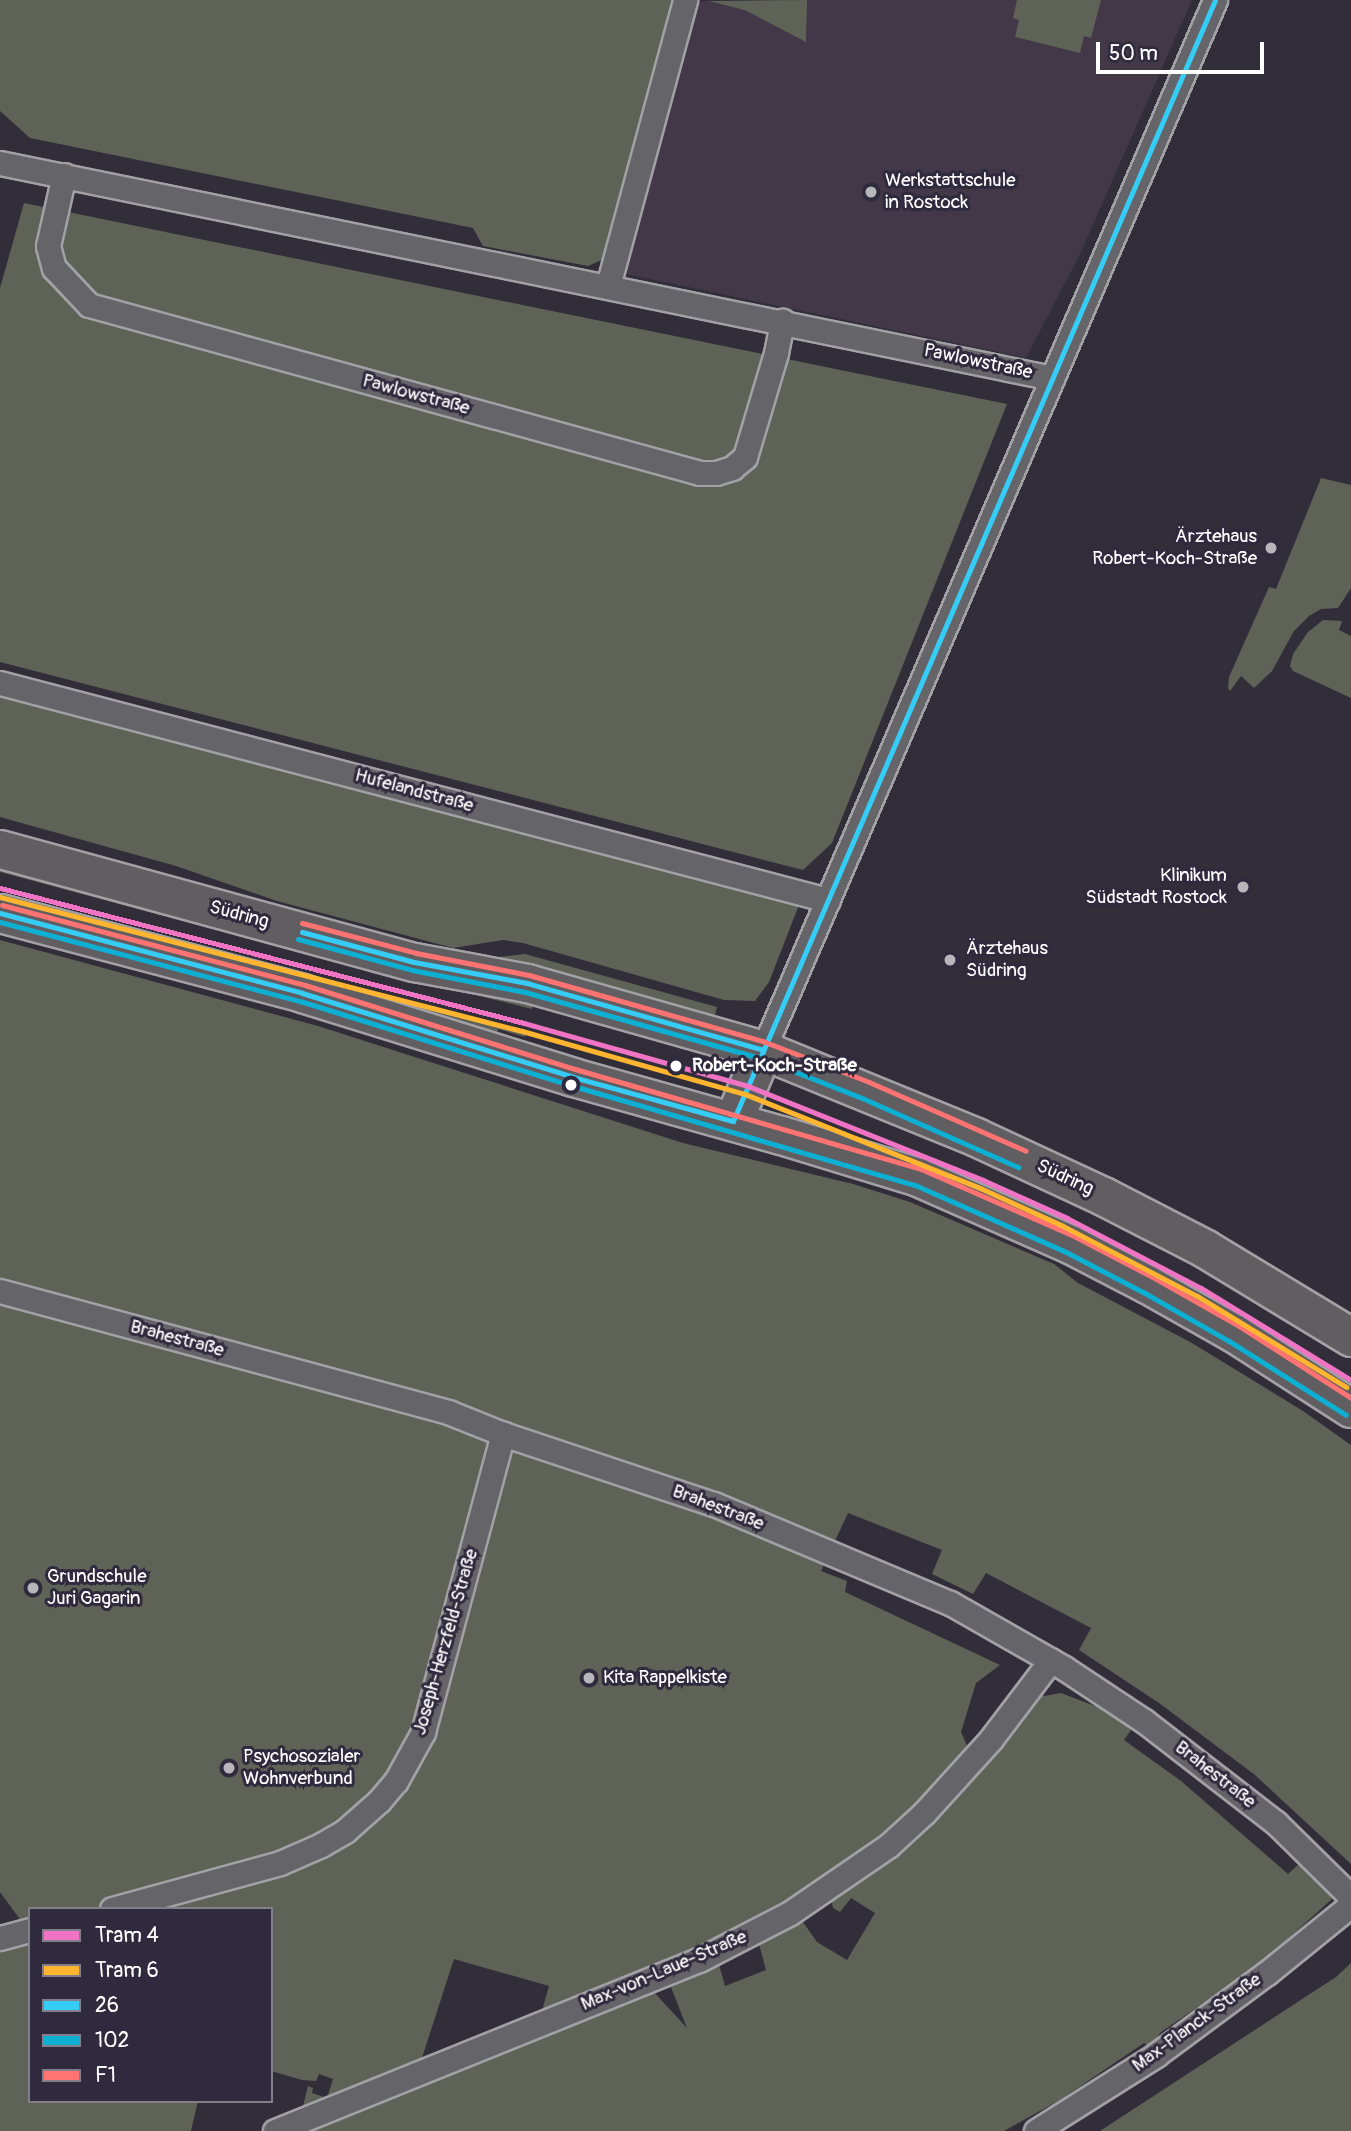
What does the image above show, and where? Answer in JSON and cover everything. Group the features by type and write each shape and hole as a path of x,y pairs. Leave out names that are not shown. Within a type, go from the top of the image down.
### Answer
{"main road":[{"name":"Südring","path":"0,849 414,962 527,983 763,1050 964,1132 1103,1196 1204,1248 1351,1337"},
{"path":"0,913 302,993 561,1073 918,1177 1070,1244 1234,1333 1351,1408"},
{"path":"733,1121 763,1050"}],"street":[{"path":"608,286 685,0"},
{"path":"763,1050 1215,0"},
{"name":"Pawlowstraße","path":"0,163 1052,378"},
{"name":"Pawlowstraße","path":"64,175 48,246 54,268 89,305 700,473 716,474 732,468 745,457 776,354 782,321"},
{"name":"Hufelandstraße","path":"0,683 828,900"},
{"name":"Brahestraße","path":"0,1291 437,1409 503,1434 714,1504 950,1603 1051,1660 1144,1721 1240,1793 1351,1897"},
{"name":"Joseph-Herzfeld-Straße","path":"119,1907 280,1863 345,1831 387,1791 423,1732 503,1434"},
{"name":"Max-von-Laue-Straße","path":"275,2131 699,1960 790,1913 888,1846 924,1813 990,1739 1051,1660"},
{"name":"Max-Planck-Straße","path":"1035,2131 1156,2055 1267,1973 1351,1905"},
{"path":"0,1938 28,1931"}],"shaded area":[{"path":"0,0 675,0 604,259 588,266 483,246 473,228 30,138 0,111"},
{"name":"Werkstattschule in Rostock","path":"753,0 1192,0 1080,254 1026,358 612,271 685,2 709,1 747,11"},
{"path":"807,0 806,42 747,11 709,1"},
{"path":"1017,0 1101,0 1091,38 1084,36 1080,53 1015,37 1019,20 1013,18"},
{"path":"24,203 1007,404 832,843 803,870 0,662 0,288"},
{"path":"1321,478 1351,485 1351,588 1338,608 1321,609 1309,616 1294,631 1272,671 1254,688 1241,676 1230,691 1229,677 1269,587 1276,589"},
{"path":"1323,620 1342,621 1339,630 1351,636 1351,698 1293,671 1290,666 1293,654 1308,632"},
{"path":"0,691 792,900 799,905 769,982 755,1001 724,1000 523,943 503,940 453,948 277,901 176,866 0,817"},
{"path":"0,863 535,998 532,1009 264,943 0,872"},
{"path":"0,940 318,1026 683,1143 853,1184 910,1202 1054,1264 1078,1283 1192,1343 1303,1411 1351,1445 1351,1864 1255,1775 1159,1703 1079,1650 1091,1628 986,1573 973,1594 932,1574 942,1550 848,1513 821,1571 847,1581 845,1592 1000,1665 976,1683 961,1732 968,1748 917,1806 884,1839 766,1919 546,2014 543,2007 549,1986 454,1959 420,2064 302,2110 308,2086 313,2088 312,2093 327,2098 333,2079 319,2074 316,2081 302,2080 273,2072 273,1907 28,1907 28,1930 0,1892"},
{"path":"525,954 717,1007 714,1020 462,961"},
{"path":"256,965 527,1031 525,1037 498,1029 497,1037"},
{"path":"1039,1693 1044,1696 1061,1693 1095,1706 1097,1704 1134,1726 1124,1740 1181,1781 1288,1874 1300,1863 1317,1877 1332,1899 1259,1965 1161,2032 1150,2047 1144,2043 1060,2100 1004,2131 308,2131 651,1989 687,2028 669,1982 718,1961 725,1986 766,1970 759,1944 803,1922 817,1942 847,1960 875,1913 851,1898 840,1912 833,1908 830,1894"},
{"path":"28,1937 28,2103 198,2103 191,2131 0,2131 0,1945"},
{"path":"1351,1963 1351,2131 1100,2131 1336,1977"}],"tram line":[{"name":"4","path":"0,888 524,1023 748,1086 983,1180 1067,1218 1201,1288 1351,1380"},
{"name":"6","path":"0,897 522,1031 745,1094 980,1188 1063,1226 1197,1296 1346,1387"}],"transit line":[{"name":"26","path":"0,913 302,993 573,1077 733,1121 1215,0"},
{"name":"F1","path":"2,905 305,985 575,1069 921,1169 1074,1236 1151,1276 1239,1326 1351,1398"},
{"name":"102","path":"0,922 300,1001 570,1085 915,1185 1066,1252 1143,1292 1229,1341 1346,1415"},
{"name":"F1","path":"302,923 416,953 529,975 765,1042 869,1082 1026,1151"},
{"name":"26","path":"302,932 414,962 527,983 763,1050"},
{"name":"102","path":"298,939 412,970 525,992 760,1058 862,1098 1018,1167"}],"place":[{"name":"Werkstattschule in Rostock","path":"871,192"},
{"name":"Ärztehaus Robert-Koch-Straße","path":"1271,548"},
{"name":"Klinikum Südstadt Rostock","path":"1243,887"},
{"name":"Ärztehaus Südring","path":"950,960"},
{"name":"Robert-Koch-Straße","path":"676,1066"},
{"name":"Grundschule Juri Gagarin","path":"33,1588"},
{"name":"Kita Rappelkiste","path":"589,1678"},
{"name":"Psychosozialer Wohnverbund","path":"229,1768"}]}
